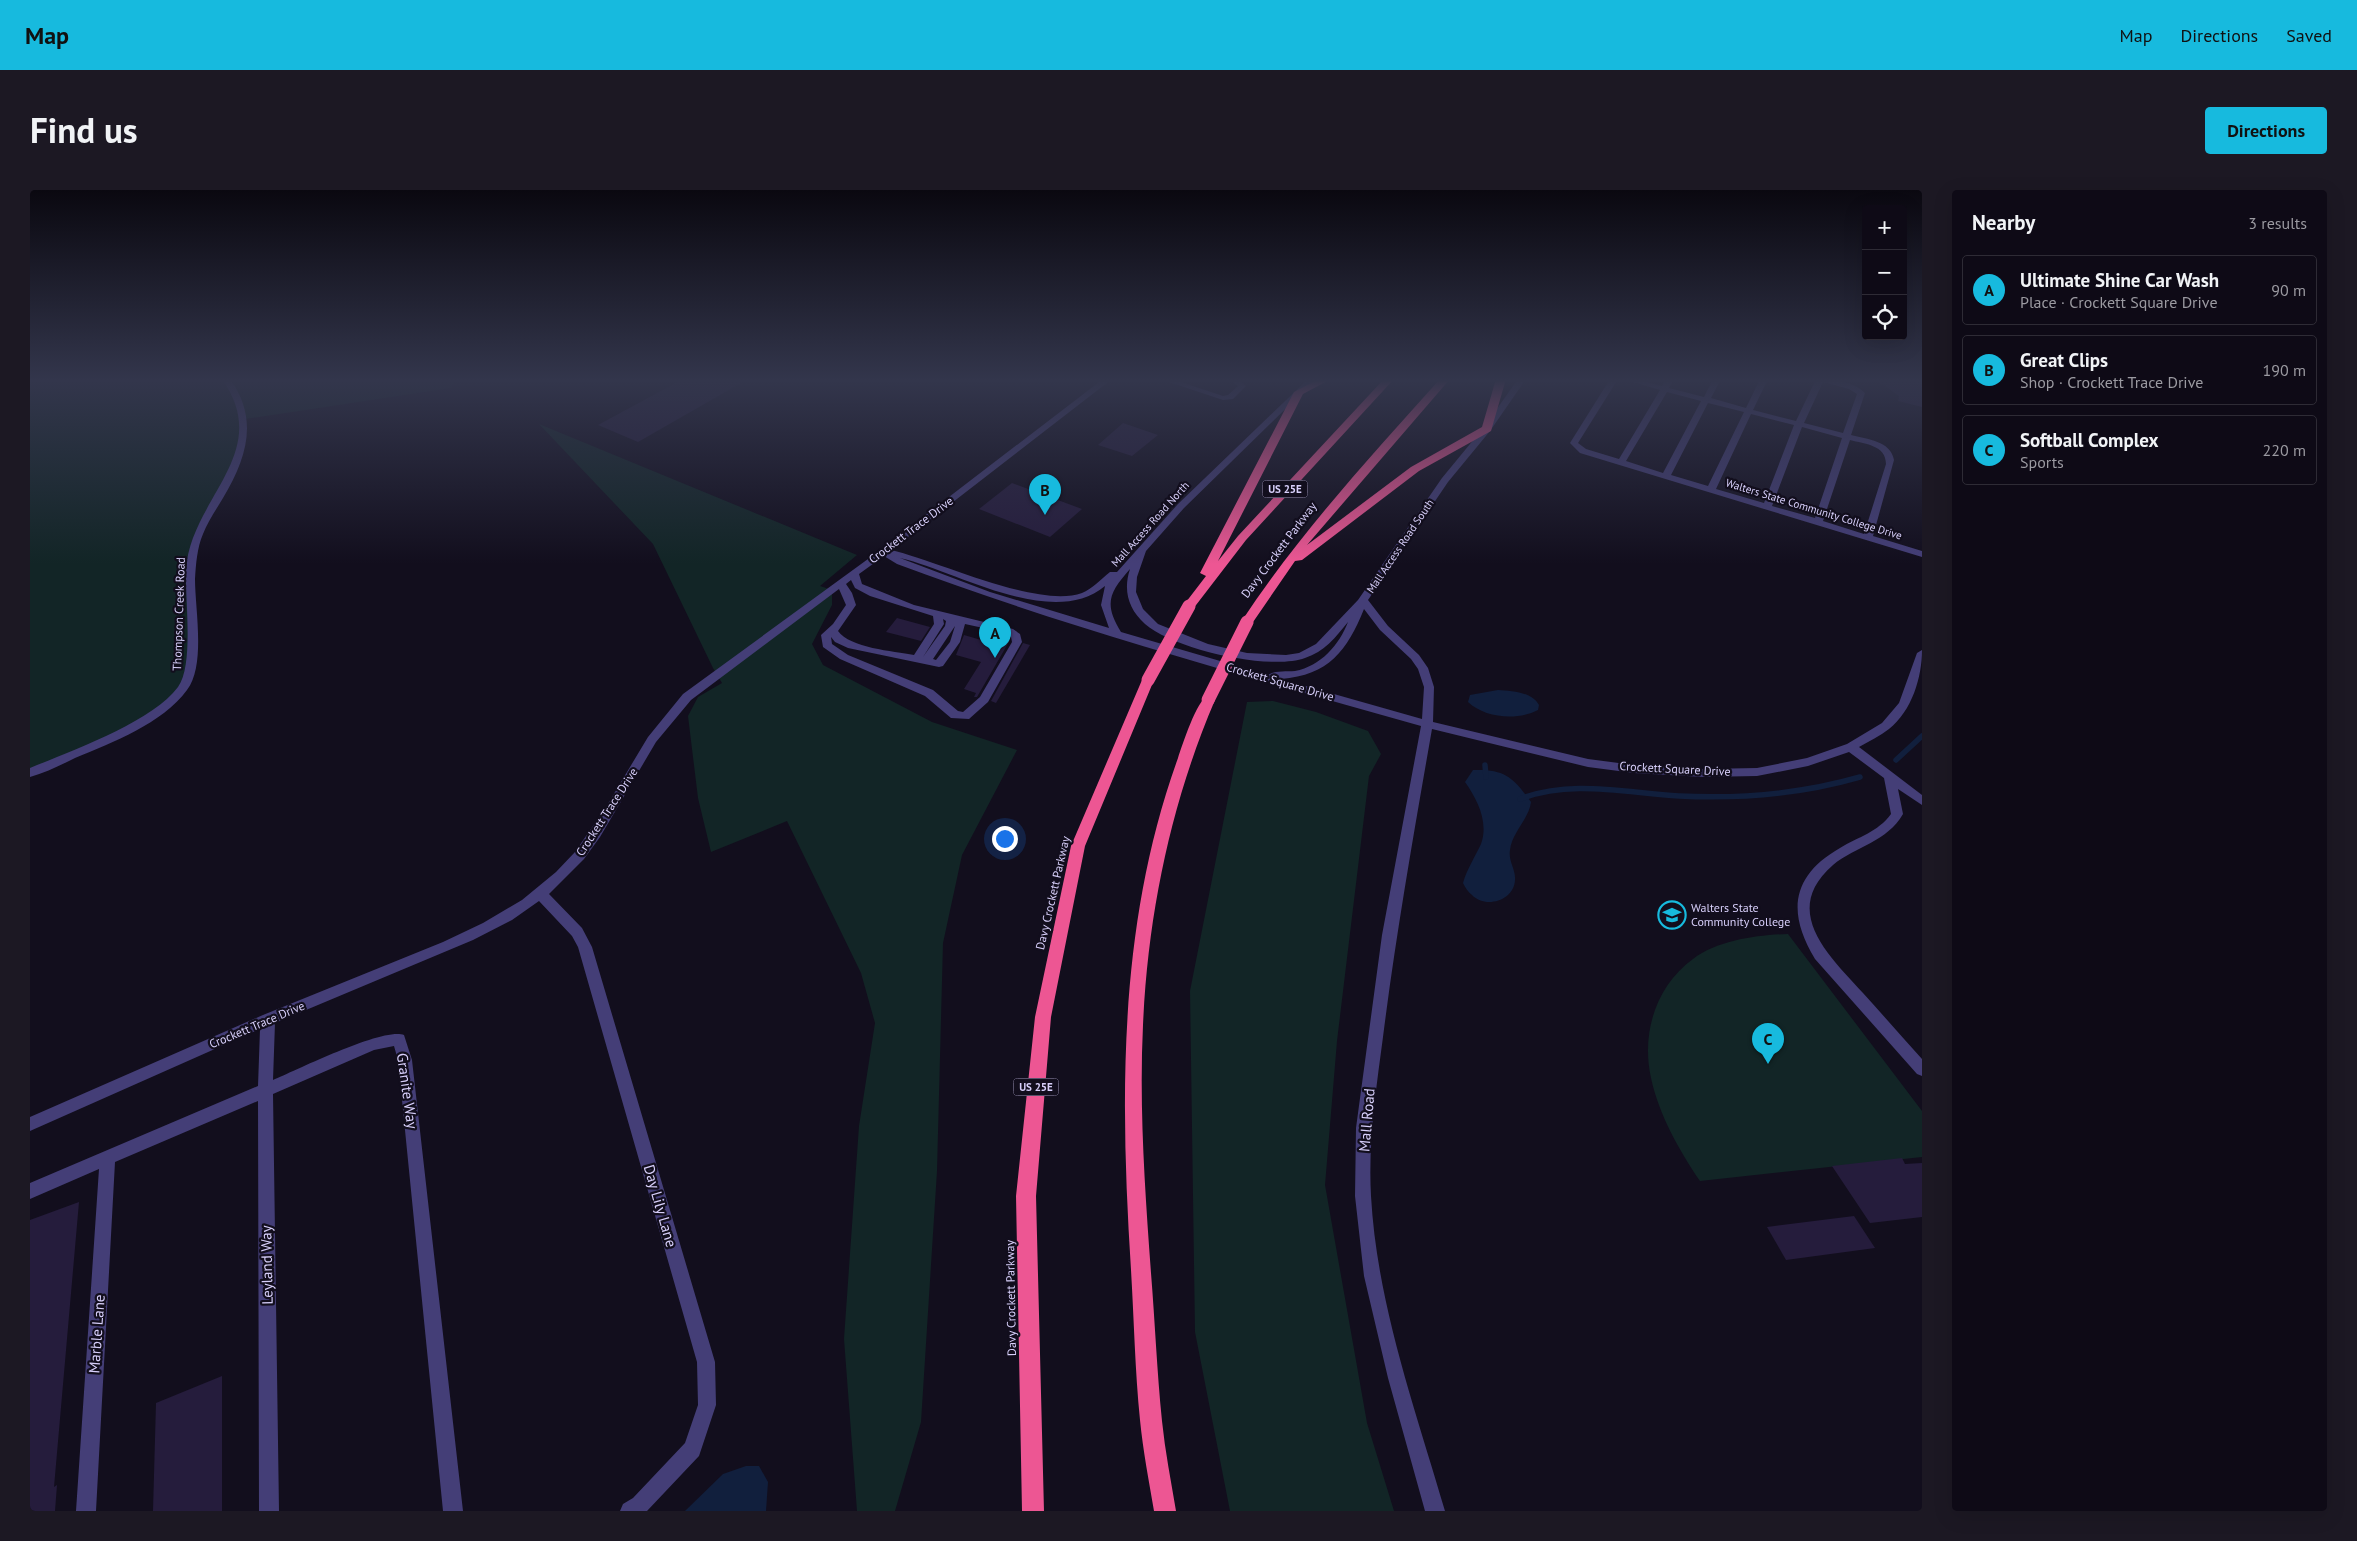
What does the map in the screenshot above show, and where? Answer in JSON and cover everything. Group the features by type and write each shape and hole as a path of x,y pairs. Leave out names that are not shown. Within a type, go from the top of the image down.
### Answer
{"highway":[{"path":"1189,606 1274,441"},
{"name":"Davy Crockett Parkway","path":"1033,1511 1026,1196 1042,1017 1078,846 1148,680 1189,606 1242,538 1332,441"},
{"name":"Davy Crockett Parkway","path":"1165,1511 1151,1422 1134,1174 1134,1024 1142,946 1158,854 1177,782 1194,731 1247,622 1281,571 1348,488 1390,441"},
{"path":"1281,571 1415,469 1466,441"}],"street":[{"name":"Thompson Creek Road","path":"30,773 158,713 184,688 190,674 190,591 198,532 231,475 242,441"},
{"name":"Crockett Trace Drive","path":"30,1124 268,1019 462,940 506,918 540,894 561,876 582,853 653,740 677,707 699,688 854,574 1028,441"},
{"name":"Mall Access Road North","path":"1118,635 1108,617 1105,602 1106,592 1145,544 1205,481 1248,441"},
{"name":"Mall Access Road South","path":"1261,676 1297,674 1314,668 1330,658 1348,635 1363,600 1445,480 1477,441"},
{"name":"Walters State Community College Drive","path":"1575,441 1574,443 1583,451 1922,554"},
{"path":"1620,463 1633,441"},
{"path":"1665,477 1684,441"},
{"path":"1711,490 1735,441"},
{"path":"1767,507 1793,441"},
{"path":"1818,522 1844,441"},
{"path":"1861,441 1883,447 1891,456 1868,537"},
{"path":"883,552 908,555 981,581 1036,598 1054,601 1076,598 1092,591 1145,544"},
{"path":"1145,544 1134,575 1131,592 1145,619 1166,632 1246,657 1292,658 1318,648 1334,634 1346,616 1363,600"},
{"name":"Crockett Square Drive","path":"883,552 900,562 936,576 1118,635 1427,724 1588,763 1704,773 1757,772 1808,762 1851,747 1886,726 1904,704 1922,653"},
{"path":"840,583 847,593 851,605 826,636 827,645 844,657 929,693 955,715 965,716 984,700 1017,642 1016,636 1010,631 936,613 867,592 858,586 854,574"},
{"name":"Mall Road","path":"1363,600 1384,628 1424,668 1429,687 1427,724 1389,935 1364,1128 1363,1196 1372,1276 1397,1378 1436,1511"},
{"path":"922,660 939,624 936,613"},
{"path":"832,630 839,640 852,646 939,664 959,634 961,626 953,617"},
{"path":"1851,747 1922,801"},
{"path":"1889,776 1898,814 1891,825 1876,836 1844,851 1823,868 1814,878 1806,893 1802,906 1802,920 1810,942 1820,955 1922,1069"},
{"name":"Day Lily Lane","path":"540,894 577,932 585,946 706,1362 707,1405 692,1449 640,1505 630,1511"},
{"name":"Leyland Way","path":"268,1019 265,1090 269,1511"},
{"name":"Granite Way","path":"30,1191 373,1044 399,1039 405,1060 453,1511"},
{"name":"Marble Lane","path":"86,1511 108,1157"}],"green space":[{"path":"30,441 242,441 195,546 190,674 158,713 30,773"},
{"path":"555,441 579,441 857,555 820,586 832,590 832,605 812,644 823,665 932,722 1017,750 962,855 943,943 937,1171 921,1422 895,1511 857,1511 844,1339 859,1126 875,1023 861,973 787,821 711,852 698,798 688,716 698,697 722,683 653,544"},
{"path":"1273,701 1316,712 1368,731 1381,754 1369,776 1337,1041 1325,1185 1367,1423 1394,1511 1230,1511 1195,1332 1190,991 1247,702"},
{"path":"1788,934 1922,1111 1922,1157 1700,1181 1664,1119 1651,1078 1648,1044 1654,1012 1669,983 1680,970 1703,953 1714,947 1739,940"}],"water":[{"path":"1498,690 1532,697 1539,705 1538,710 1521,716 1502,716 1483,712 1468,702 1470,695"},
{"path":"1473,770 1493,771 1507,776 1519,786 1531,802 1530,808 1511,843 1510,858 1515,876 1513,887 1510,893 1498,901 1484,902 1478,899 1469,892 1463,883 1481,844 1484,827 1477,803 1465,782"},
{"path":"746,1466 759,1466 768,1482 766,1511 685,1511 723,1474"}],"building":[{"path":"1103,441 1151,441 1132,456 1098,445"},
{"path":"1012,483 1082,509 1050,537 979,509"},
{"path":"897,618 930,627 921,641 886,632"},
{"path":"964,635 995,644 999,637 1010,640 977,697 974,697 976,693 964,689 981,662 956,655"},
{"path":"1023,643 1030,645 996,703 991,701"},
{"path":"1902,1158 1905,1164 1922,1163 1922,1217 1870,1223 1832,1166"},
{"path":"79,1202 54,1487 57,1485 55,1511 30,1511 30,1220"},
{"path":"1854,1216 1875,1248 1786,1260 1767,1227"},
{"path":"222,1376 222,1511 153,1511 156,1403"}],"waterway":[{"path":"1896,760 1922,736"},
{"path":"1485,765 1486,777"},
{"path":"1520,799 1539,793 1579,788 1679,796 1747,796 1815,788 1860,777"}],"place":[{"name":"Great Clips","path":"1045,515"},
{"name":"Ultimate Shine Car Wash","path":"995,658"},
{"name":"Walters State Community College","path":"1672,915"},
{"name":"Softball Complex","path":"1768,1064"}]}
